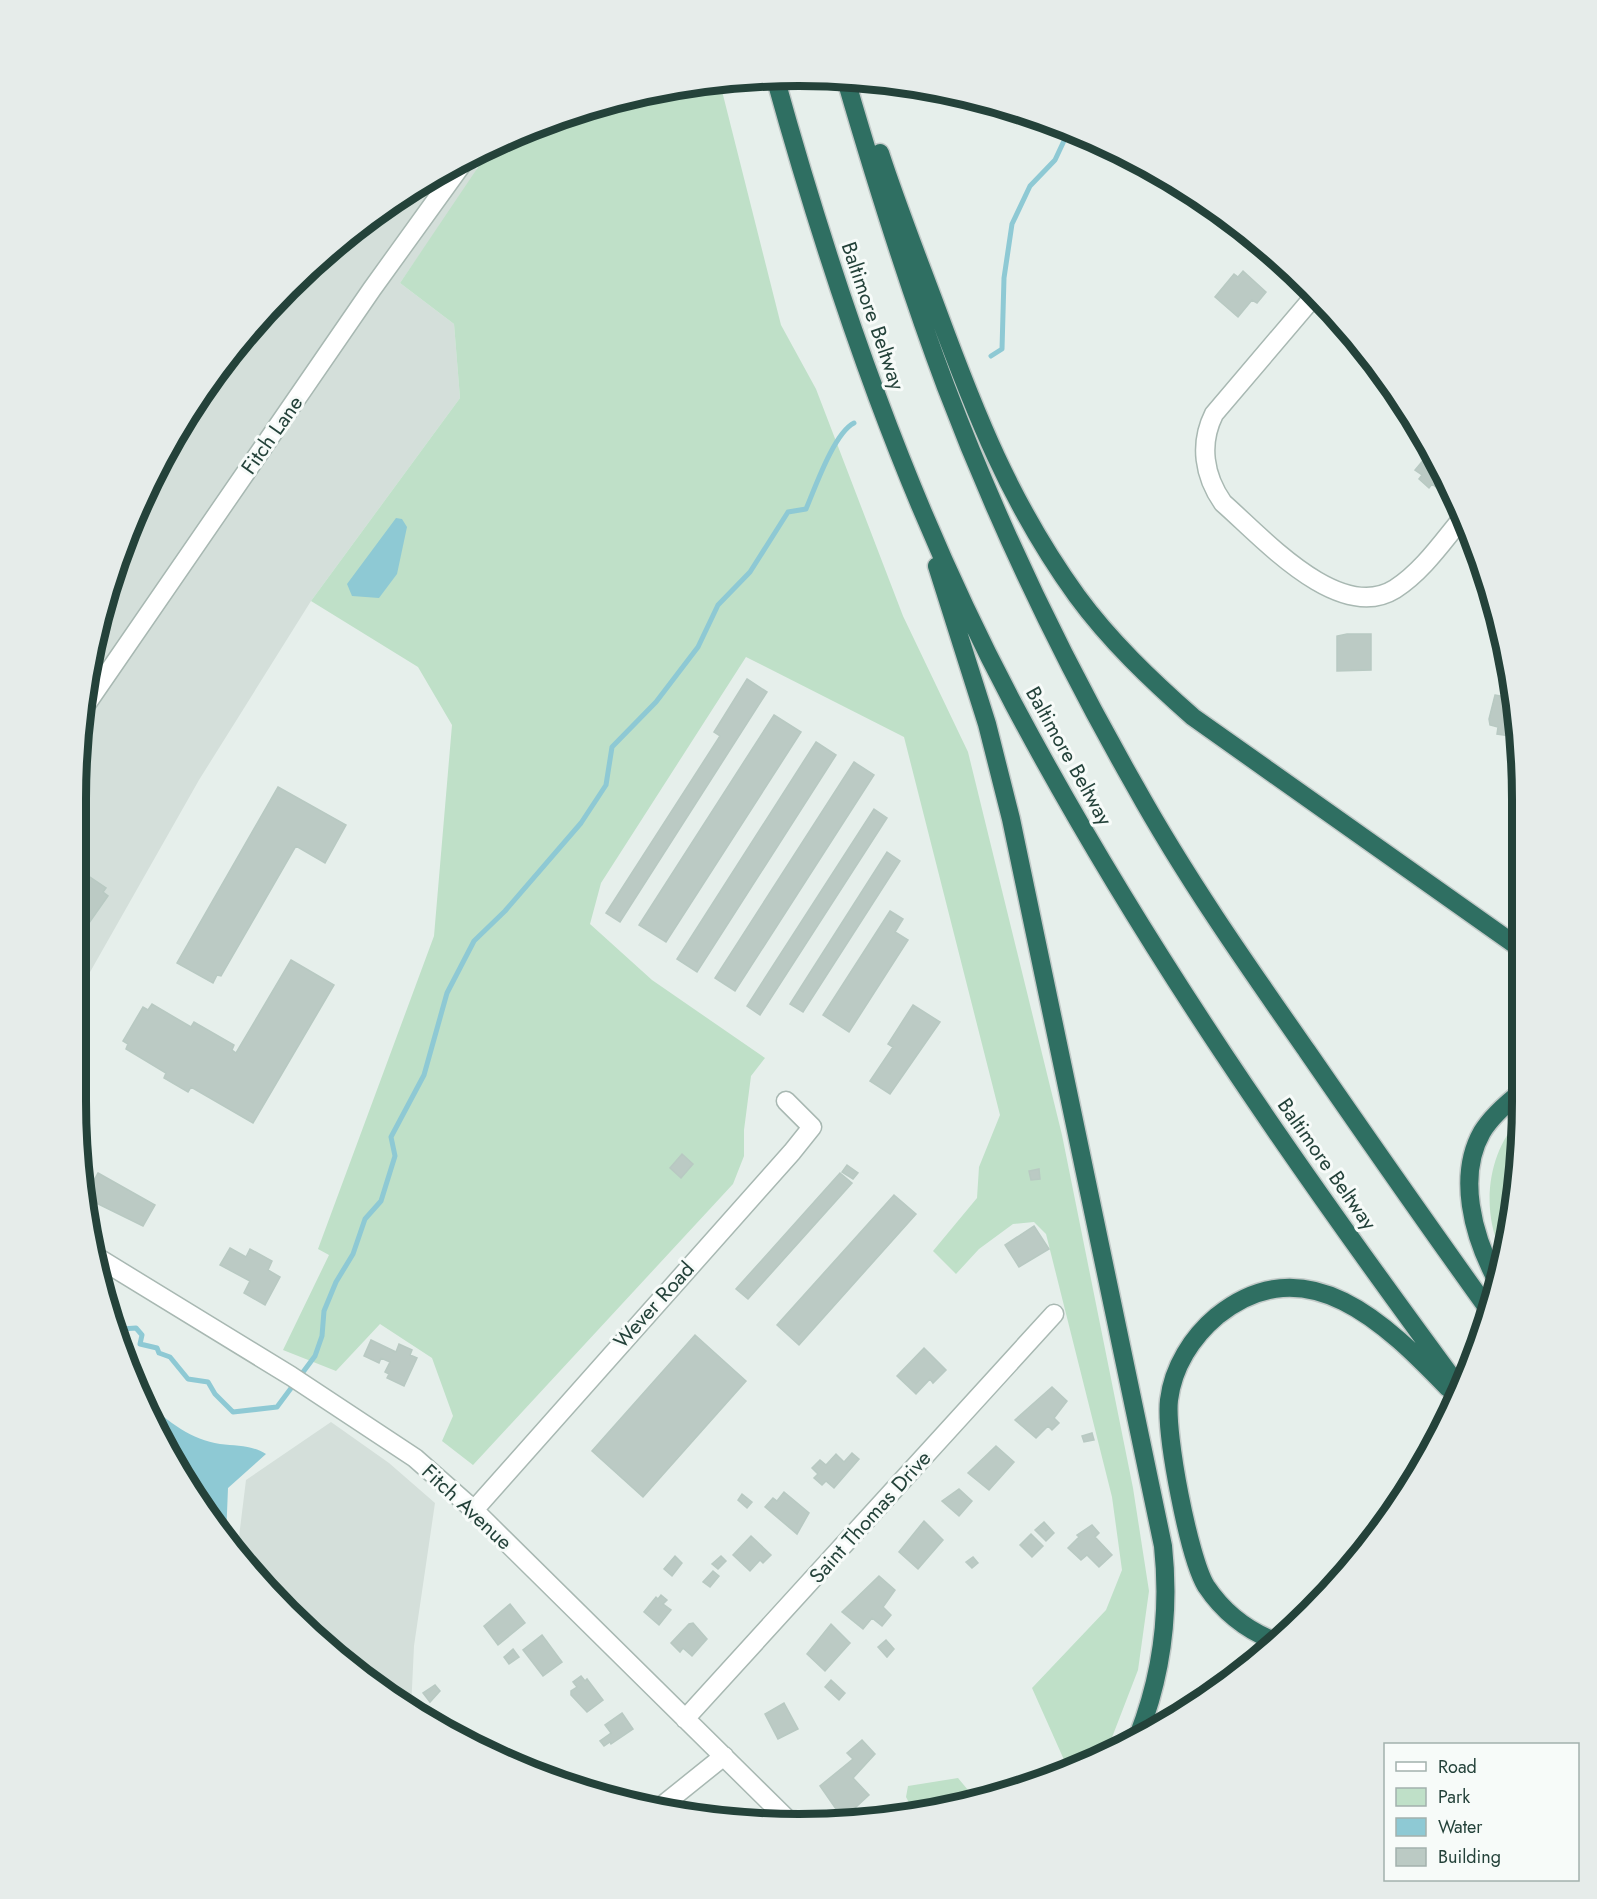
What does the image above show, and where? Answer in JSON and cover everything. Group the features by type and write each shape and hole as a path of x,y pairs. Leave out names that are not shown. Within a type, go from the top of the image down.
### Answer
{"highway":[{"name":"Baltimore Beltway","path":"778,86 852,331 921,506 1012,702 1080,825 1147,938 1310,1179 1454,1380"},
{"name":"Baltimore Beltway","path":"848,87 887,218 947,391 1029,582 1073,672 1136,788 1204,898 1277,1008 1482,1302"},
{"path":"859,88 893,191 981,427 1004,478 1037,538 1078,598 1154,682 1193,717 1512,943"},
{"path":"921,506 955,628 987,724 1011,819 1163,1546 1167,1578 1163,1640 1149,1708 1142,1725"},
{"path":"1491,1269 1480,1245 1474,1222 1470,1197 1470,1172 1482,1131 1512,1101"},
{"path":"1268,1638 1239,1622 1223,1607 1206,1585 1194,1557 1169,1437 1169,1400 1176,1372 1197,1335 1226,1309 1251,1295 1277,1289 1300,1288 1326,1293 1349,1302 1402,1340 1449,1390"}],"street":[{"name":"Fitch Lane","path":"94,693 372,289 455,174"},
{"path":"1309,300 1214,414 1208,426 1205,457 1213,489 1223,503 1308,576 1349,596 1369,598 1393,591 1412,577 1456,525"},
{"name":"Wever Road","path":"474,1510 812,1127 786,1101"},
{"name":"Fitch Avenue","path":"104,1262 310,1388 415,1458 474,1510 781,1813"},
{"name":"Saint Thomas Drive","path":"685,1719 1054,1314"},
{"path":"668,1801 724,1756"}],"shaded area":[{"path":"472,165 478,170 400,283 454,324 460,398 311,601 199,780 86,979 87,752 92,705 99,659 123,569 159,483 181,442 233,364 294,294 364,233 402,206"},
{"path":"331,1422 389,1463 435,1503 414,1646 411,1699 364,1666 328,1637 262,1571 238,1542 246,1480"}],"green space":[{"path":"722,90 781,325 816,389 903,616 968,752 1062,1135 1133,1488 1149,1591 1138,1670 1110,1742 1065,1761 1032,1688 1106,1610 1122,1570 1112,1497 1046,1234 1034,1222 1013,1224 979,1249 956,1274 933,1251 977,1198 979,1167 1000,1115 904,737 746,657 601,883 590,924 652,980 765,1058 751,1076 744,1130 744,1156 733,1184 473,1465 442,1441 453,1416 432,1358 380,1324 336,1371 283,1350 329,1255 318,1249 434,936 452,725 418,667 311,601 460,398 454,324 400,283 484,159 569,123 614,110 659,99"},
{"path":"1510,1131 1505,1194 1497,1242 1491,1216 1491,1180 1501,1146"},
{"path":"958,1778 970,1792 910,1804 906,1797 908,1786"}],"water":[{"path":"396,518 402,519 407,527 397,574 379,598 352,596 347,584"},
{"path":"156,1410 172,1423 200,1439 250,1447 266,1454 228,1488 226,1526 181,1457"}],"building":[{"path":"1243,271 1266,292 1257,303 1252,300 1238,317 1215,297 1234,274 1238,277"},
{"path":"246,348 249,350 242,358 240,356"},
{"path":"1425,458 1442,492 1432,484 1429,488 1419,479 1422,475 1415,470"},
{"path":"1371,634 1371,670 1337,671 1337,636"},
{"path":"747,679 767,692 620,922 606,913 720,736 714,732"},
{"path":"1495,695 1504,697 1508,736 1497,734 1498,727 1490,725 1489,719"},
{"path":"774,715 801,732 666,942 639,925"},
{"path":"816,742 836,755 697,972 677,959"},
{"path":"854,762 874,775 735,991 715,978"},
{"path":"278,787 346,825 325,863 296,846 221,976 217,975 213,983 177,963"},
{"path":"874,809 887,818 760,1015 747,1006"},
{"path":"887,852 900,861 803,1012 790,1004"},
{"path":"86,876 106,888 103,892 108,896 86,927"},
{"path":"890,911 903,919 895,932 908,940 849,1032 823,1015"},
{"path":"291,960 334,985 253,1123 191,1087 188,1092 164,1078 166,1073 126,1049 128,1044 123,1041 143,1007 148,1010 152,1004 191,1027 194,1022 234,1045 232,1050 236,1053"},
{"path":"913,1005 940,1022 890,1094 870,1081 893,1047 888,1044"},
{"path":"682,1154 693,1164 681,1178 670,1168"},
{"path":"847,1165 858,1173 853,1179 842,1172"},
{"path":"1039,1169 1040,1179 1031,1180 1029,1171"},
{"path":"98,1173 155,1205 143,1226 93,1202 91,1186"},
{"path":"840,1173 852,1183 748,1299 736,1289"},
{"path":"894,1195 916,1214 799,1345 777,1325"},
{"path":"1034,1226 1049,1249 1019,1267 1005,1245"},
{"path":"230,1248 246,1257 250,1249 272,1261 268,1270 280,1277 265,1305 244,1293 250,1281 220,1265"},
{"path":"695,1335 746,1381 643,1497 592,1451"},
{"path":"371,1340 396,1352 399,1344 412,1350 410,1355 417,1358 404,1386 387,1378 389,1374 385,1372 390,1362 381,1358 379,1363 364,1356"},
{"path":"924,1348 946,1370 933,1383 930,1379 916,1394 897,1376"},
{"path":"1052,1387 1067,1401 1054,1418 1059,1423 1052,1430 1048,1426 1036,1438 1015,1420"},
{"path":"1092,1433 1094,1440 1084,1442 1082,1436"},
{"path":"996,1446 1014,1462 989,1490 968,1473"},
{"path":"852,1453 859,1459 834,1488 826,1481 822,1485 814,1478 818,1474 812,1468 820,1460 826,1465 836,1454 844,1462"},
{"path":"959,1489 972,1501 959,1516 942,1501"},
{"path":"784,1492 809,1513 797,1534 765,1507 773,1498 777,1501"},
{"path":"742,1494 752,1502 747,1508 738,1500"},
{"path":"924,1521 943,1540 918,1569 899,1552"},
{"path":"1044,1522 1054,1533 1046,1541 1035,1530"},
{"path":"1092,1525 1099,1533 1095,1537 1112,1555 1099,1567 1087,1555 1081,1560 1068,1548 1079,1537 1077,1535"},
{"path":"1031,1534 1043,1546 1032,1557 1020,1545"},
{"path":"751,1536 771,1555 763,1563 760,1560 750,1571 733,1555"},
{"path":"675,1556 682,1563 672,1576 664,1569"},
{"path":"721,1556 726,1561 718,1569 712,1564"},
{"path":"973,1557 978,1563 972,1568 966,1562"},
{"path":"713,1571 719,1576 710,1587 703,1582"},
{"path":"879,1576 895,1590 883,1607 891,1615 882,1626 872,1618 863,1629 842,1612"},
{"path":"661,1595 667,1600 663,1604 671,1610 659,1625 644,1612 656,1597 658,1599"},
{"path":"510,1604 525,1623 498,1645 484,1626"},
{"path":"693,1623 707,1639 692,1656 683,1648 680,1652 671,1643 689,1624"},
{"path":"831,1624 850,1643 825,1671 807,1654"},
{"path":"542,1635 562,1662 543,1676 523,1650"},
{"path":"886,1640 894,1649 887,1657 878,1647"},
{"path":"513,1649 519,1657 509,1664 504,1657"},
{"path":"581,1676 585,1681 587,1679 603,1700 587,1712 571,1695 571,1691 577,1687 573,1682"},
{"path":"831,1680 845,1693 839,1700 825,1687"},
{"path":"435,1685 440,1691 430,1702 423,1693"},
{"path":"784,1703 798,1729 778,1739 765,1714"},
{"path":"622,1713 633,1729 611,1744 610,1742 604,1746 600,1741 611,1733 605,1725"},
{"path":"862,1740 875,1754 853,1778 869,1795 851,1811 838,1812 820,1786 853,1759 847,1753"}],"waterway":[{"path":"991,356 1002,349 1004,278 1012,224 1030,186 1055,160 1065,138"},
{"path":"123,1329 136,1328 142,1335 140,1344 157,1348 159,1353 170,1357 188,1379 208,1382 215,1394 233,1412 277,1407 315,1356 322,1336 324,1311 336,1282 353,1254 365,1219 381,1201 395,1156 391,1137 424,1075 447,993 474,941 505,911 581,823 606,785 612,747 656,702 698,647 718,605 750,572 788,512 806,509 832,449 854,423"}]}
